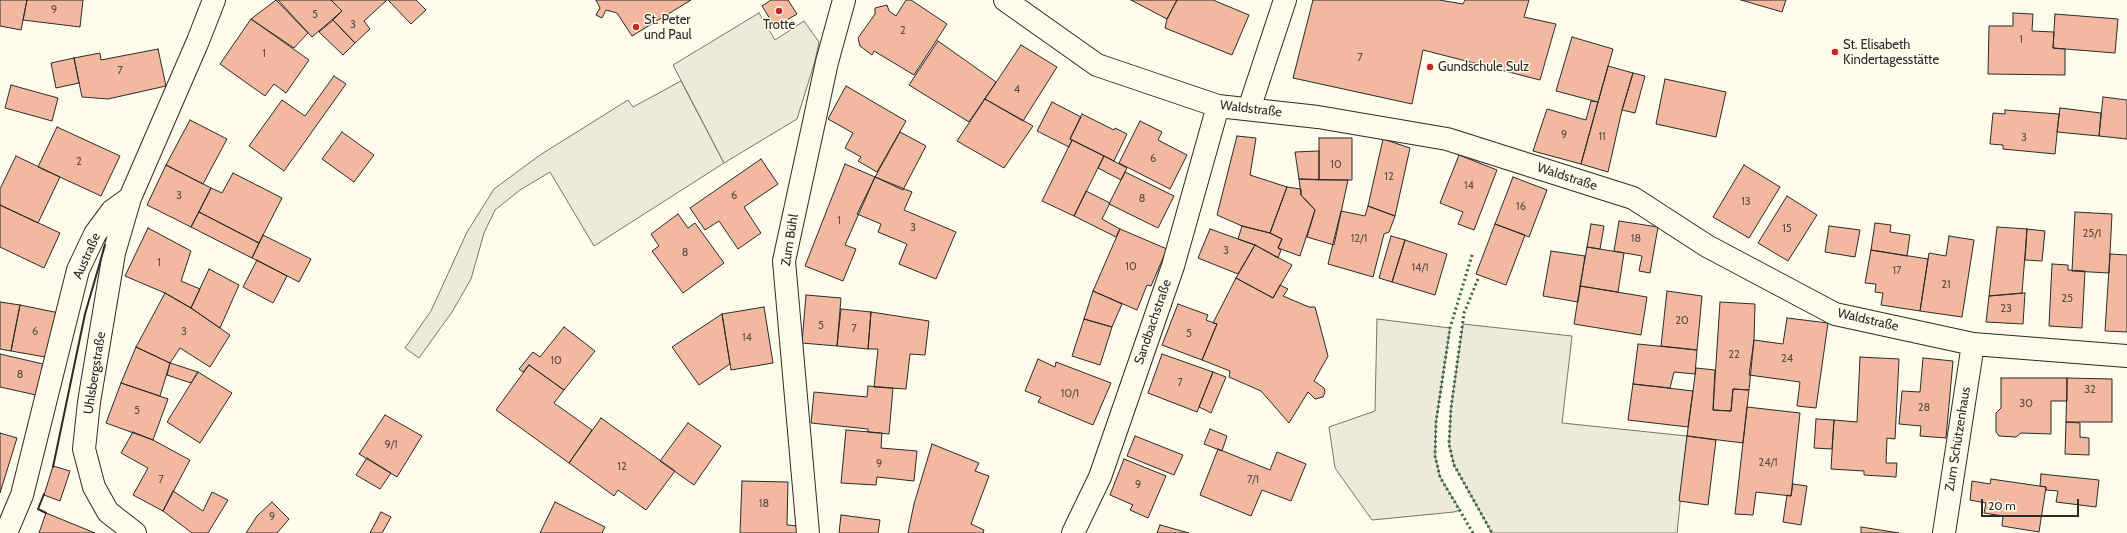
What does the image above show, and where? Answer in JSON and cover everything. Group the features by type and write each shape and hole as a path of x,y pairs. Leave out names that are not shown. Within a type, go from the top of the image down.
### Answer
{"street":[{"path":"130,198 198,41 214,0"},
{"name":"Zum Bühl","path":"808,533 784,261 827,62 844,0"},
{"name":"Waldstraße","path":"1004,0 1097,65 1218,106 1249,108 1318,117 1447,140 1633,198 1707,246 1836,314 1973,344 2127,356"},
{"path":"1249,108 1285,0"},
{"name":"Sandbachstraße","path":"1074,533 1100,477 1172,266 1218,106"},
{"name":"Austraße","path":"6,533 22,495 78,270 95,234 112,211 130,198"},
{"name":"Uhlsbergstraße","path":"130,198 114,253 89,402 84,449 94,487 108,512 135,533"},
{"name":"Zum Schützenhaus","path":"1944,533 1973,344"}],"shaded area":[{"path":"759,13 775,40 804,21 819,42 815,61 797,119 724,163 673,65"},
{"path":"681,81 724,163 594,246 550,172 520,190 495,210 484,233 471,279 452,312 419,358 405,348 431,311 467,232 494,189 540,155 628,100 633,107"},
{"path":"1377,319 1450,328 1436,422 1435,455 1440,477 1460,510 1454,512 1372,520 1335,468 1329,427 1375,411"},
{"path":"1463,324 1572,336 1562,423 1687,436 1677,533 1492,533 1454,465 1449,444 1451,408"}],"building":[{"path":"0,0 27,0 21,30 0,26"},
{"path":"27,0 83,0 80,27 23,20"},
{"path":"276,0 308,33 294,48 251,19"},
{"path":"278,0 331,0 342,11 312,37"},
{"path":"331,0 387,0 364,21 370,29 355,43 333,20 342,11"},
{"path":"388,0 416,0 426,10 411,24"},
{"name":"St. Peter und Paul","path":"596,0 691,0 632,36 617,13 606,10 602,18 596,15 600,8"},
{"path":"771,0 788,0 797,14 775,27 762,6"},
{"path":"906,0 911,0 947,24 914,75 874,51 872,55 860,46 858,38 875,14 875,8 887,5 889,11 896,16"},
{"path":"1131,0 1177,0 1167,19"},
{"path":"1177,0 1213,0 1249,15 1232,55 1165,28 1167,19"},
{"path":"1313,0 1439,0 1463,4 1465,0 1529,0 1524,17 1556,24 1540,80 1423,50 1412,104 1293,78"},
{"path":"1741,0 1786,0 1782,12"},
{"path":"2013,13 2033,14 2032,31 2054,32 2053,48 2065,49 2065,75 1988,74 1989,26 2013,26"},
{"path":"2055,14 2118,19 2115,53 2053,48"},
{"path":"251,19 309,60 286,93 274,84 265,96 220,64"},
{"path":"333,20 355,43 343,55 319,32"},
{"path":"1572,37 1613,49 1598,102 1556,91"},
{"path":"938,41 996,82 969,122 909,85"},
{"path":"1021,45 1057,67 1023,121 985,99"},
{"path":"158,49 166,86 108,99 82,97 74,58 100,53 101,60"},
{"path":"74,58 79,83 56,88 51,63"},
{"path":"1608,66 1633,73 1622,110 1608,172 1581,164"},
{"path":"1633,73 1645,76 1635,113 1622,110"},
{"path":"334,76 346,84 284,171 249,146 282,100 305,116"},
{"path":"1665,79 1726,92 1716,137 1656,124"},
{"path":"11,85 58,98 52,121 5,108"},
{"path":"846,86 906,121 877,172 858,161 861,157 845,148 853,133 828,119"},
{"path":"2103,97 2127,100 2127,139 2099,136"},
{"path":"985,99 1033,126 1004,168 957,141"},
{"path":"1591,101 1598,102 1581,164 1533,151 1547,109 1586,120"},
{"path":"1052,102 1081,117 1070,139 1072,140 1069,147 1037,131"},
{"path":"2060,108 2101,113 2099,136 2057,132"},
{"path":"2005,110 2059,114 2055,154 2003,149 2003,145 1990,144 1993,113 2005,114"},
{"path":"1082,114 1114,130 1115,128 1127,134 1114,161 1070,139"},
{"path":"190,120 227,139 203,184 166,165"},
{"path":"1140,121 1162,132 1158,140 1187,155 1170,189 1119,163"},
{"path":"57,127 120,156 101,196 38,167"},
{"path":"342,132 374,155 354,182 322,159"},
{"path":"900,132 926,146 903,190 875,177"},
{"path":"1237,136 1256,138 1250,175 1287,187 1270,233 1242,226 1217,215"},
{"path":"1319,138 1352,138 1352,180 1319,180"},
{"path":"1383,139 1410,148 1395,216 1368,206"},
{"path":"1072,140 1104,156 1074,216 1042,201"},
{"path":"1319,151 1319,180 1299,179 1295,152"},
{"path":"1459,155 1497,170 1474,230 1458,224 1463,212 1440,203"},
{"path":"16,156 60,177 38,223 0,205 0,189"},
{"path":"1104,156 1127,168 1121,180 1098,168"},
{"path":"761,159 778,184 744,207 761,233 738,249 719,221 705,230 690,208"},
{"path":"845,164 875,177 845,245 856,249 843,281 805,266"},
{"path":"166,165 211,188 191,227 147,205"},
{"path":"1744,165 1780,187 1749,238 1713,217"},
{"path":"1125,172 1174,196 1158,228 1109,204"},
{"path":"233,173 282,198 259,243 199,212 211,188 222,193"},
{"path":"875,177 912,192 904,210 956,232 936,279 899,264 907,244 878,232 881,224 857,214"},
{"path":"1513,177 1547,190 1529,237 1495,224"},
{"path":"1299,179 1348,180 1334,245 1307,237 1315,210 1301,195"},
{"path":"1287,187 1301,189 1301,195 1315,210 1300,256 1278,248 1282,239 1270,233"},
{"path":"1086,191 1110,203 1102,219 1120,229 1116,237 1074,216"},
{"path":"1787,196 1817,215 1788,261 1758,243"},
{"path":"0,205 60,233 44,268 0,247"},
{"path":"1368,206 1395,216 1389,232 1384,234 1373,277 1328,264 1341,211 1365,216"},
{"path":"199,212 259,243 252,258 191,227"},
{"path":"2075,212 2112,214 2109,273 2072,271"},
{"path":"678,214 688,228 695,223 724,263 683,293 652,251 659,246 651,234"},
{"path":"1619,221 1658,227 1650,273 1639,271 1642,256 1614,251"},
{"path":"1875,223 1891,225 1890,232 1910,235 1907,256 1871,250"},
{"path":"1495,224 1525,235 1506,285 1476,274"},
{"path":"1591,224 1604,226 1600,249 1587,247"},
{"path":"1242,226 1270,233 1282,239 1278,248 1281,250 1278,258 1255,245 1238,239"},
{"path":"1829,226 1860,230 1855,257 1825,252"},
{"path":"1997,227 2027,229 2022,293 1989,296"},
{"path":"148,228 191,251 181,281 200,289 191,308 165,293 125,276"},
{"path":"1120,229 1167,249 1151,286 1147,285 1137,310 1093,291"},
{"path":"1210,229 1255,245 1238,274 1198,258"},
{"path":"2027,229 2045,231 2042,261 2025,260"},
{"path":"263,235 311,259 299,282 252,258"},
{"path":"1391,236 1405,240 1392,282 1379,278"},
{"path":"1949,236 1974,240 1962,317 1920,311 1929,253 1946,256"},
{"path":"1405,240 1447,254 1435,295 1392,282"},
{"path":"1255,245 1292,265 1273,298 1236,278"},
{"path":"1587,247 1624,253 1618,292 1580,286"},
{"path":"1871,250 1928,259 1920,311 1881,305 1883,293 1875,292 1876,284 1865,283"},
{"path":"1551,251 1585,256 1578,302 1543,296"},
{"path":"2110,254 2127,255 2127,332 2105,331"},
{"path":"257,260 287,276 273,303 243,287"},
{"path":"2052,264 2068,265 2068,270 2085,271 2082,328 2049,326"},
{"path":"209,269 239,285 220,328 191,308"},
{"path":"1236,278 1273,298 1280,285 1288,289 1283,296 1309,307 1315,307 1328,356 1314,381 1324,388 1325,392 1323,397 1315,399 1308,392 1289,423 1261,391 1229,377 1230,371 1202,360 1217,324 1213,323"},
{"path":"1580,286 1647,297 1641,335 1574,324"},
{"path":"1093,291 1122,304 1112,327 1084,319"},
{"path":"1667,291 1702,296 1697,350 1661,346"},
{"path":"165,293 191,308 230,335 210,367 180,348 170,363 136,347"},
{"path":"2025,293 2023,324 1986,322 1989,296"},
{"path":"806,295 841,298 837,346 802,343"},
{"path":"0,302 20,305 11,351 0,349"},
{"path":"1720,302 1755,304 1754,340 1749,390 1733,389 1731,411 1713,410"},
{"path":"1178,304 1208,315 1206,320 1217,324 1202,360 1162,345"},
{"path":"20,305 59,313 51,358 11,351"},
{"path":"764,307 773,363 731,370 722,314"},
{"path":"841,309 871,312 868,349 837,346"},
{"path":"871,312 929,321 925,355 910,354 906,389 874,387 878,349 868,349"},
{"path":"722,314 730,364 699,385 672,347"},
{"path":"1787,318 1828,323 1816,408 1797,406 1800,382 1749,375 1754,340 1783,344"},
{"path":"1084,319 1112,327 1100,365 1072,356"},
{"path":"564,327 595,351 564,390 529,365 523,372 519,369 533,352 540,357"},
{"path":"1638,344 1697,350 1695,374 1674,372 1670,388 1633,384"},
{"path":"136,347 170,363 160,396 121,383"},
{"path":"0,354 43,364 36,395 0,387"},
{"path":"1162,354 1213,372 1197,412 1148,393"},
{"path":"1860,357 1899,359 1895,439 1887,438 1886,463 1897,463 1896,477 1864,475 1864,471 1831,469 1834,420 1857,422"},
{"path":"1923,358 1953,361 1946,438 1920,436 1921,426 1899,424 1902,391 1920,392"},
{"path":"1038,359 1055,367 1056,362 1111,383 1093,425 1038,402 1041,397 1025,391"},
{"path":"170,363 198,372 191,383 167,375"},
{"path":"529,365 564,390 554,403 592,430 569,463 496,410"},
{"path":"1696,368 1715,370 1713,410 1731,411 1733,389 1749,390 1743,443 1687,436"},
{"path":"198,372 232,393 200,443 167,422"},
{"path":"1213,372 1226,377 1211,413 1199,407"},
{"path":"2001,378 2067,378 2067,401 2051,401 2051,434 2021,433 2016,437 1999,436 1996,432 1996,413 2001,408"},
{"path":"2067,378 2112,379 2112,422 2066,422"},
{"path":"121,383 168,399 153,440 106,423"},
{"path":"1633,384 1693,391 1688,427 1628,420"},
{"path":"868,386 893,388 889,434 868,432 868,429 811,423 814,392 867,397"},
{"path":"1747,407 1800,413 1791,496 1756,492 1753,515 1735,514"},
{"path":"385,415 422,436 397,477 359,454"},
{"path":"601,418 675,471 646,510 618,490 614,496 569,463"},
{"path":"1816,419 1834,420 1832,449 1814,448"},
{"path":"2066,422 2080,423 2080,437 2089,438 2089,455 2065,454"},
{"path":"688,423 721,446 694,485 660,461"},
{"path":"1210,429 1227,436 1222,451 1204,444"},
{"path":"846,430 882,433 881,448 917,451 914,481 877,477 876,485 841,483"},
{"path":"133,432 153,440 190,460 163,511 133,495 148,468 121,453"},
{"path":"0,433 17,438 0,493"},
{"path":"1135,436 1183,455 1174,475 1127,456"},
{"path":"1687,436 1716,440 1708,505 1679,501"},
{"path":"932,444 979,463 975,471 989,476 971,524 984,530 983,533 908,533 914,504"},
{"path":"1218,449 1270,470 1277,452 1306,464 1291,501 1262,490 1251,516 1200,495"},
{"path":"367,458 391,473 380,489 356,475"},
{"path":"1124,459 1166,476 1148,518 1130,510 1133,505 1110,495"},
{"path":"53,466 70,471 60,501 44,495"},
{"path":"2041,474 2099,480 2096,507 2056,502 2058,491 2046,490 2046,487 2040,486"},
{"path":"1991,479 2046,487 2039,532 2002,526 2003,516 1984,513 1986,503 1970,500 1972,481 1990,484"},
{"path":"742,481 788,482 787,525 799,526 799,533 740,533"},
{"path":"1793,484 1807,486 1801,525 1783,522 1787,495 1791,496"},
{"path":"173,491 203,511 212,492 228,500 208,533 192,533 163,511"},
{"path":"272,502 289,519 277,533 246,533 257,516"},
{"path":"555,502 605,527 602,533 540,533"},
{"path":"381,512 391,517 382,533 370,533"},
{"path":"46,513 95,533 39,533"},
{"path":"841,515 880,520 878,533 839,533"},
{"path":"1160,525 1189,533 1157,533"},
{"path":"1861,527 1874,529 1899,533 1861,533"}],"hedge":[{"path":"1473,252 1450,328 1436,422 1435,456 1440,477 1473,533"},
{"path":"1478,279 1464,313 1451,408 1449,444 1454,465 1492,533"}],"wall":[{"path":"53,467 85,314 105,245"},
{"path":"44,494 38,509 46,513"}],"place":[{"name":"Trotte","path":"779,11"},
{"name":"St. Peter und Paul","path":"636,27"},
{"name":"St. Elisabeth Kindertagesstätte","path":"1835,52"},
{"name":"Gundschule Sulz","path":"1430,67"}]}
